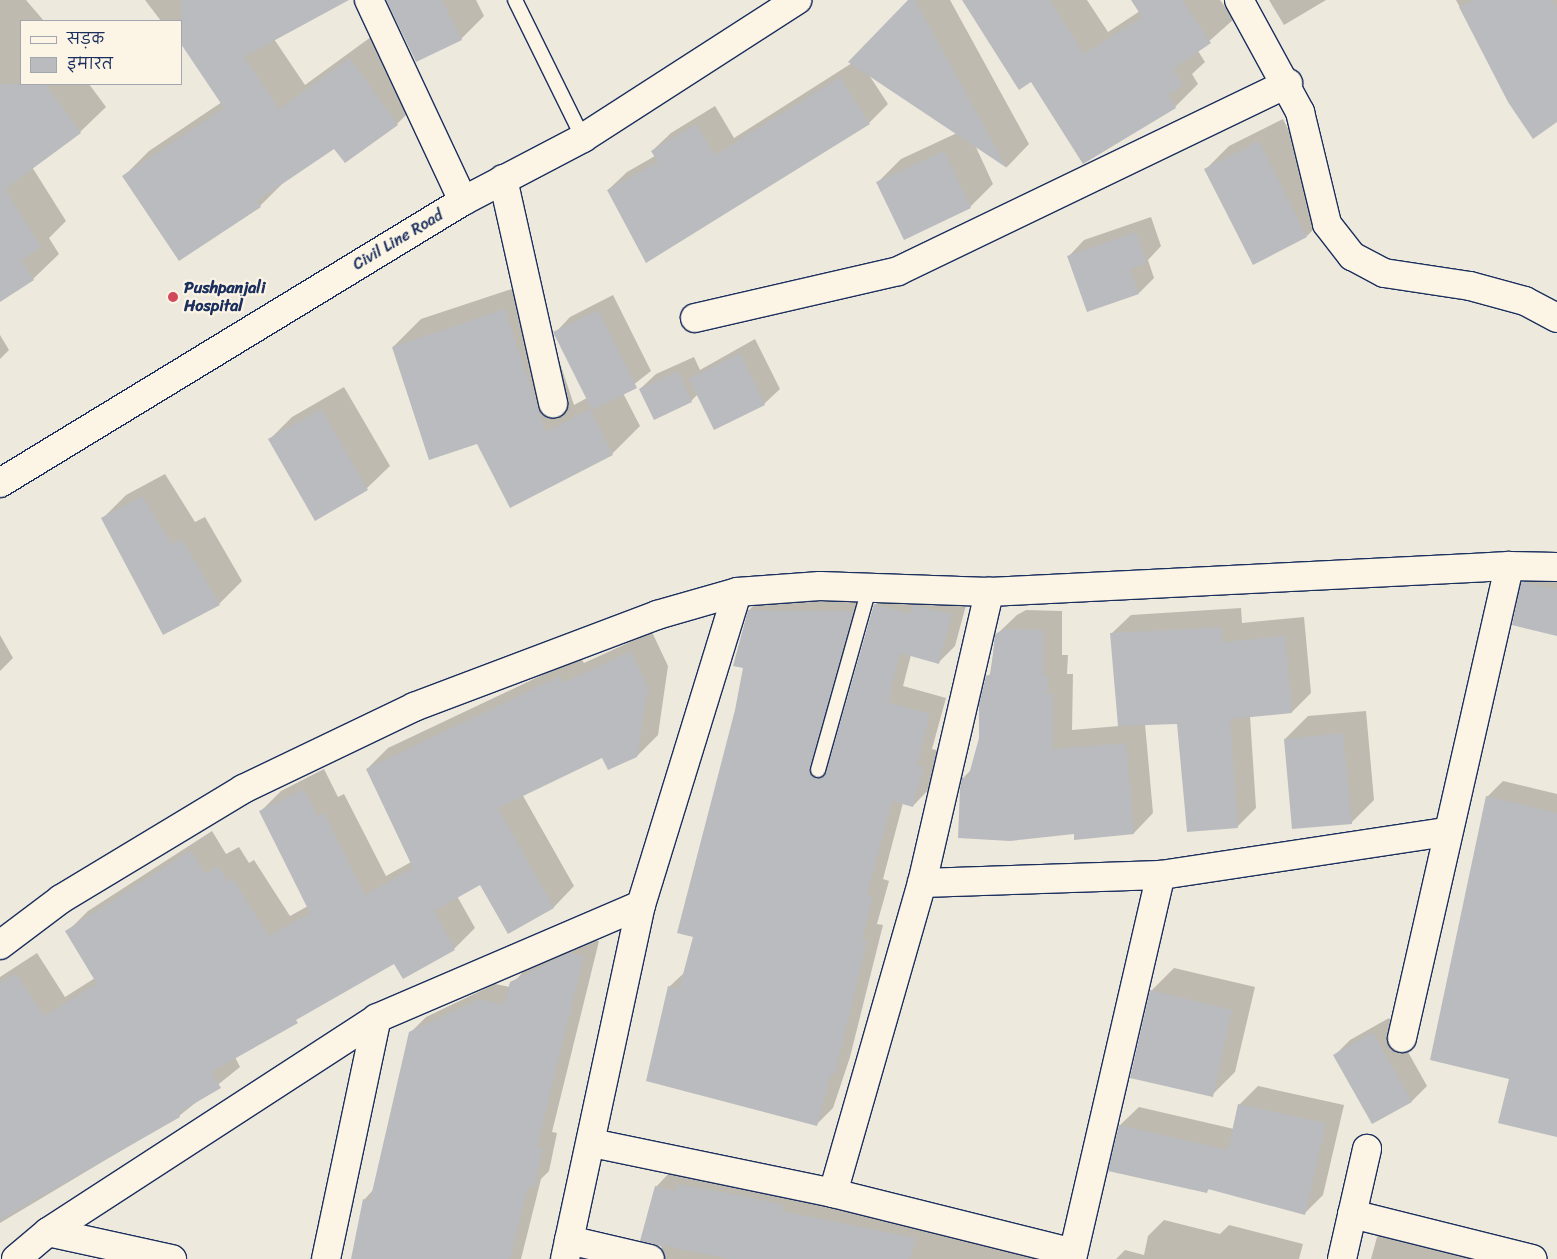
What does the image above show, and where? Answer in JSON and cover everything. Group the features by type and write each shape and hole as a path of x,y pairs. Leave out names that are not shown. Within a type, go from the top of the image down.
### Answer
{"street":[{"path":"369,0 463,201"},
{"name":"Civil Line Road","path":"0,483 463,201 582,138 797,0"},
{"path":"1239,0 1288,83 1309,137 1327,224 1352,256 1384,273 1470,286 1526,302 1557,318"},
{"path":"695,318 898,271 1288,83"},
{"path":"503,179 553,403"},
{"path":"0,945 61,899 260,781 414,707 657,615 737,592 869,588 989,592 1510,566 1557,567"},
{"path":"1402,1038 1446,832 1510,566"},
{"path":"650,1259 567,1249 592,1143 641,905 737,592"},
{"path":"833,1193 922,883 989,592"},
{"path":"922,883 1161,875 1446,832"},
{"path":"592,1143 833,1193 1072,1256 1161,875"},
{"path":"16,1259 48,1232 377,1018 641,905"},
{"path":"326,1259 377,1018"},
{"path":"1342,1259 1367,1149"},
{"path":"1352,1214 1532,1259"},
{"path":"48,1232 172,1259"}],"lane":[{"path":"515,0 582,138"},
{"path":"818,770 869,588"}],"building":[{"path":"181,0 349,0 244,57 279,109 350,58 398,125 345,163 334,149 257,201 261,207 179,261 122,176 224,108 182,45"},
{"path":"386,0 442,0 462,40 416,62"},
{"path":"908,0 915,0 1007,168 848,62"},
{"path":"962,0 1050,0 1084,54 1142,17 1131,0 1182,0 1211,43 1173,69 1183,86 1168,95 1176,108 1083,164 1031,82 1019,90"},
{"path":"1473,0 1552,0 1557,9 1557,122 1533,139 1508,102 1459,7"},
{"path":"840,77 870,124 646,263 607,190 658,162 651,151 696,124 715,155"},
{"path":"0,84 46,85 81,133 5,189 41,247 21,260 34,280 0,302"},
{"path":"1259,141 1307,237 1253,265 1204,169"},
{"path":"944,151 971,208 904,240 876,182"},
{"path":"1136,232 1147,263 1130,269 1139,294 1087,312 1067,256"},
{"path":"505,309 546,432 590,409 613,455 510,508 477,444 429,460 392,347"},
{"path":"598,310 637,388 592,410 553,332"},
{"path":"740,353 765,405 714,430 689,379"},
{"path":"678,371 692,402 654,420 639,389"},
{"path":"321,409 368,490 315,521 268,439"},
{"path":"142,496 172,544 182,539 220,605 163,635 101,518"},
{"path":"1521,582 1557,589 1557,636 1512,625"},
{"path":"874,604 910,614 912,605 952,614 939,664 900,653 888,702 930,714 917,765 924,767 913,807 892,801 867,895 873,897 862,940 867,941 835,1074 831,1073 817,1126 646,1081 668,986 679,989 693,937 677,933 735,710 743,668 733,666 748,610 853,611 810,768 811,776 820,779 826,772"},
{"path":"1222,627 1223,642 1285,636 1292,713 1230,719 1238,828 1187,832 1177,724 1118,726 1110,633"},
{"path":"1005,629 1043,630 1043,675 1048,675 1048,694 1053,694 1053,749 1126,743 1134,834 1074,840 1074,834 1010,841 958,838 962,777 968,778 979,738 979,704 986,676 991,674 995,634"},
{"path":"631,651 648,687 637,757 608,770 602,758 498,808 554,908 508,934 480,885 434,911 455,950 403,979 394,964 296,1020 298,1023 211,1072 221,1088 178,1113 180,1117 0,1220 0,983 16,973 44,1016 97,984 65,931 191,850 205,874 218,866 228,882 233,879 269,936 310,913 259,811 304,789 317,816 324,813 365,895 413,868 366,769 560,676 563,683"},
{"path":"1343,733 1352,824 1292,829 1284,739"},
{"path":"1486,796 1557,813 1557,1137 1498,1123 1509,1079 1430,1060"},
{"path":"569,953 584,956 537,1147 543,1148 534,1188 528,1186 510,1259 351,1259 363,1199 370,1201 409,1032 479,999 504,1004 510,982"},
{"path":"1150,990 1232,1010 1213,1097 1130,1078"},
{"path":"1373,1032 1412,1102 1372,1124 1333,1055"},
{"path":"1238,1104 1326,1123 1305,1215 1208,1189 1207,1193 1108,1171 1119,1125 1228,1150"},
{"path":"677,1184 784,1205 782,1211 916,1238 910,1259 729,1259 640,1241 655,1186 675,1191"}],"place":[{"name":"Pushpanjali Hospital","path":"173,297"}]}
